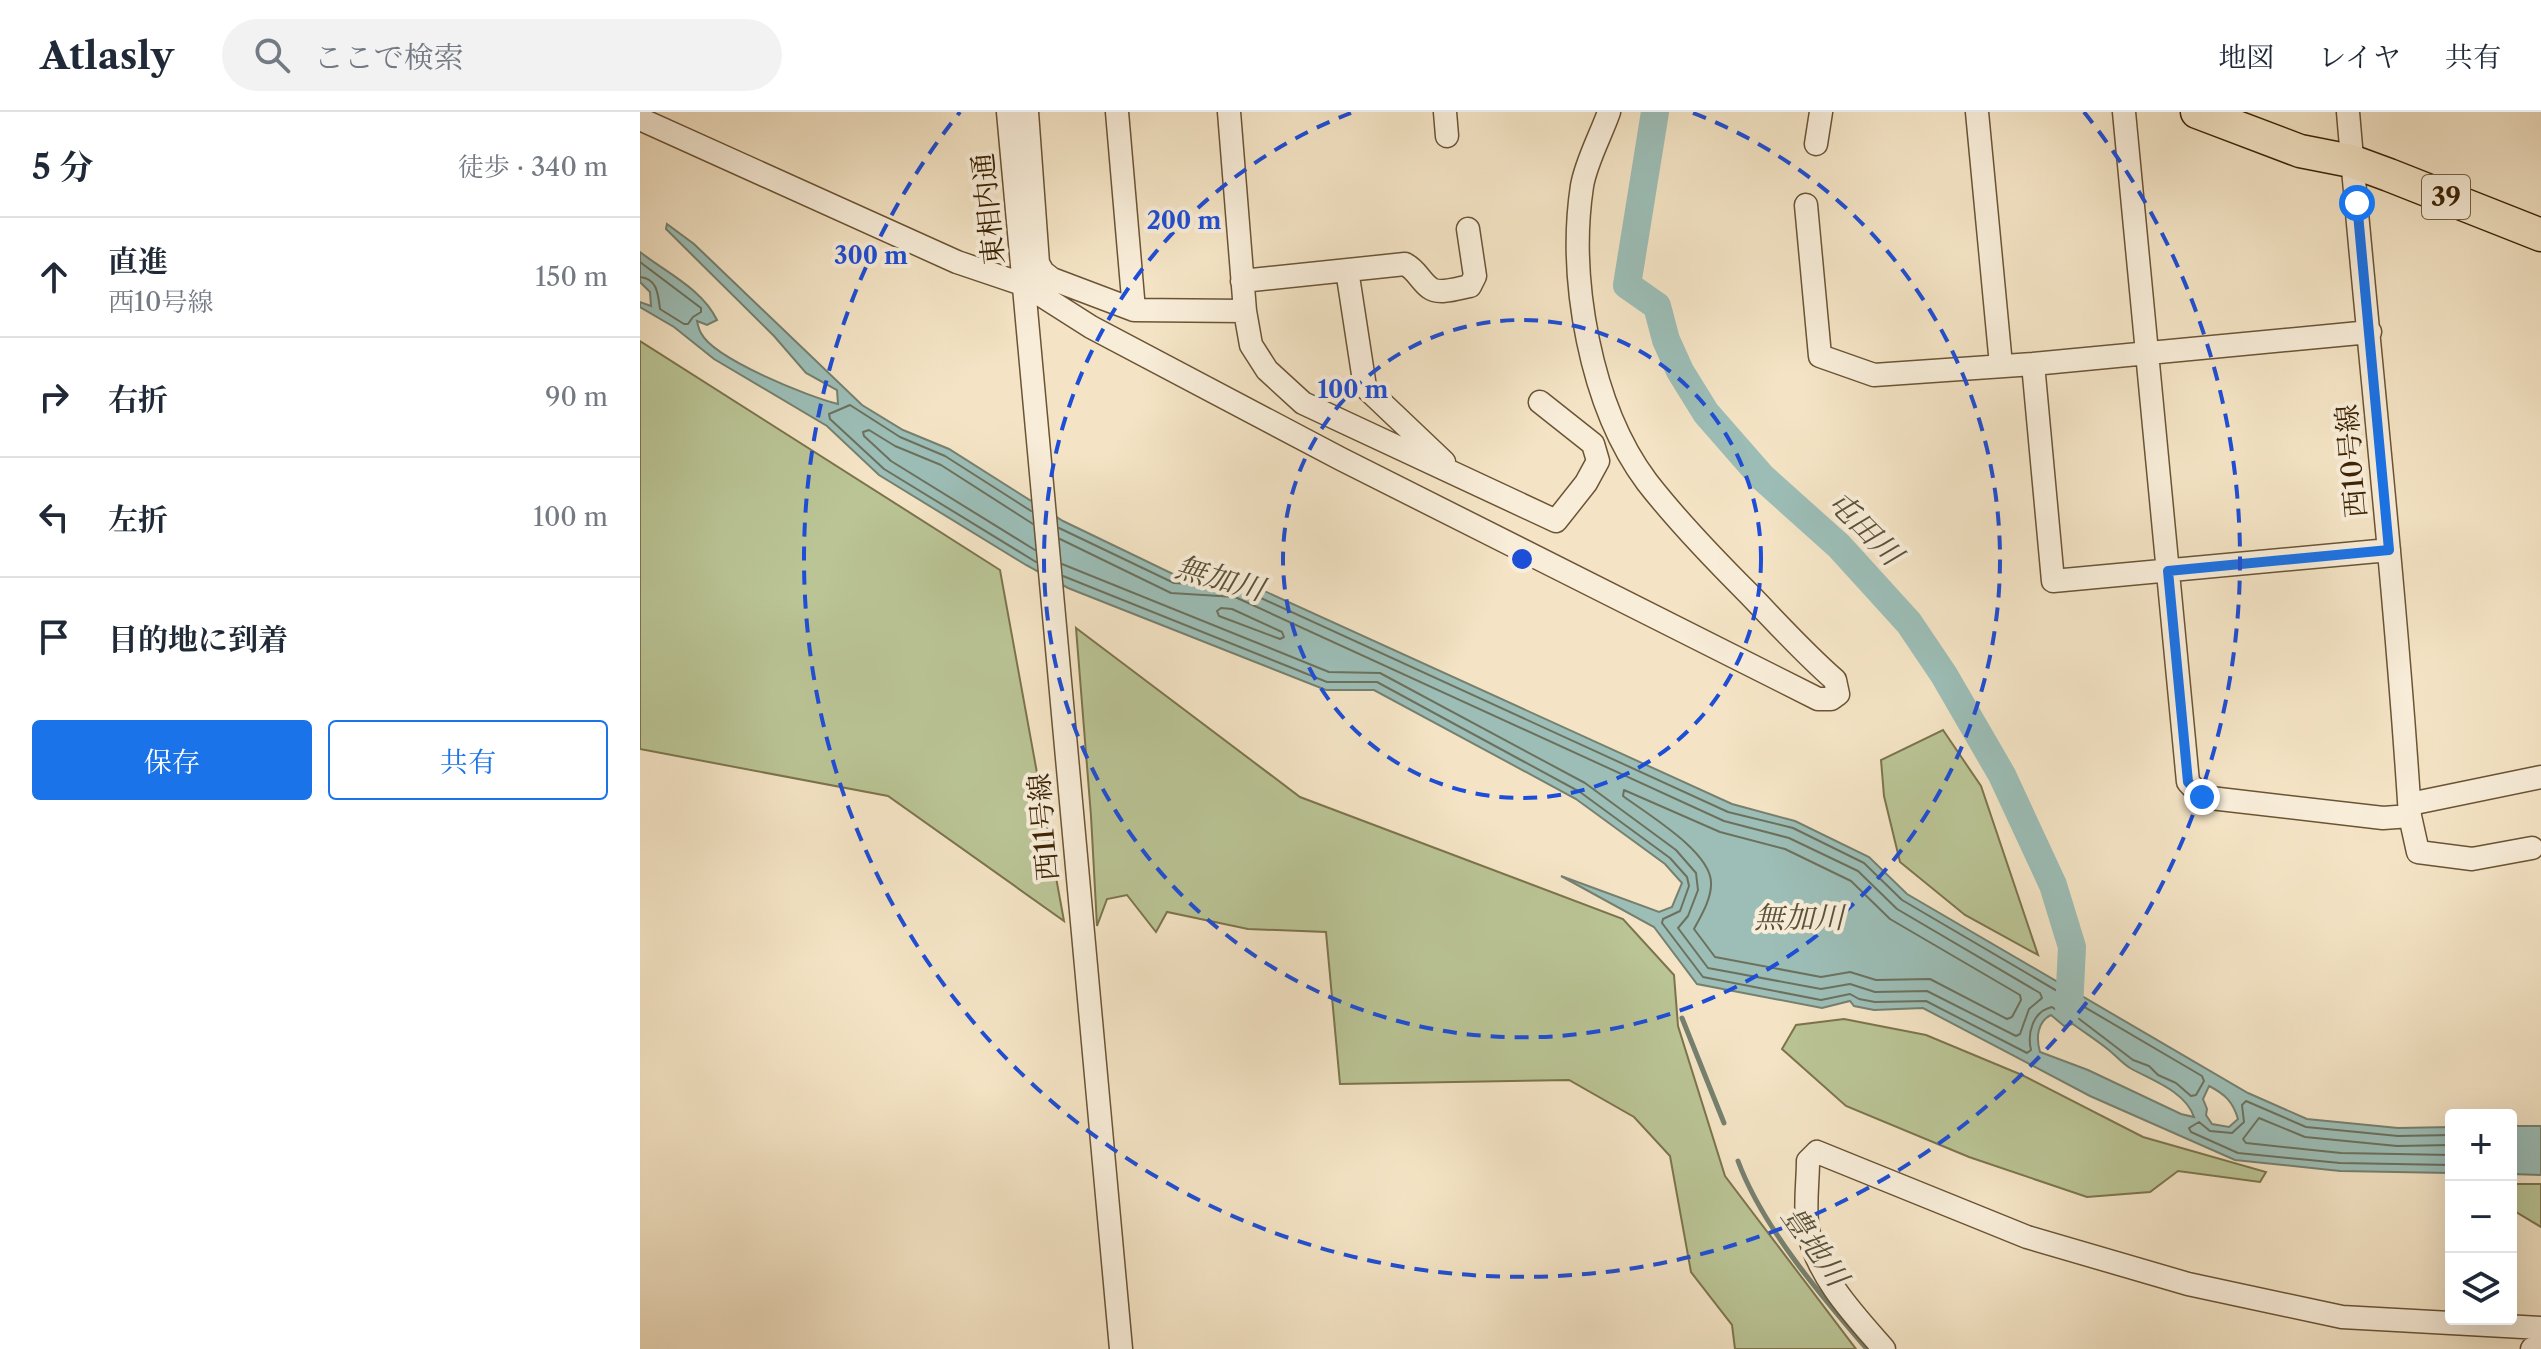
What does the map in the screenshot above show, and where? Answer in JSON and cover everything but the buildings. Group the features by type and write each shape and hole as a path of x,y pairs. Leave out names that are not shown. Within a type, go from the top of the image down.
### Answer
{"highway":[{"name":"39","path":"2197,112 2300,151 2351,161 2541,235"},
{"name":"39","path":"2248,112 2307,134 2351,161"}],"street":[{"name":"東相内通","path":"1008,112 1026,293"},
{"path":"1027,112 1038,263 1043,272 1052,279 1134,310 1245,311"},
{"path":"1117,112 1134,310"},
{"path":"1229,112 1245,311 1251,345 1267,370 1303,403 1556,521 1586,483 1598,461 1593,444 1540,402"},
{"path":"1445,112 1447,136"},
{"path":"640,119 1026,293 1341,459 1818,699 1831,699 1838,694 1835,680 1707,552 1646,480 1613,422 1599,386 1582,308 1579,253 1582,184 1609,112"},
{"path":"1816,144 1821,112"},
{"path":"1977,112 2001,365"},
{"path":"2124,112 2188,782 2202,797 2383,818 2541,777"},
{"name":"西10号線","path":"2348,112 2370,332 2410,810 2418,852 2472,859 2532,848"},
{"path":"1806,205 1820,356 1874,375 2033,364 2370,332"},
{"path":"1242,281 1405,264 1416,270 1429,287 1437,291 1470,286 1475,276 1468,229"},
{"path":"1334,417 1358,409 1364,400 1365,387 1347,270"},
{"name":"西11号線","path":"1026,293 1121,1349"},
{"path":"2033,364 2053,581 2389,550"},
{"path":"1365,387 1458,475"},
{"path":"1884,1349 1837,1291 1818,1257 1808,1229 1808,1161 1817,1152 2027,1237 2188,1284 2342,1317 2541,1328"},
{"path":"2532,1349 2541,1348"}],"green space":[{"path":"640,341 1000,570 1064,921 888,796 640,749"},
{"path":"1076,628 1300,797 1623,919 1674,975 1678,1026 1725,1176 1856,1349 1735,1349 1732,1325 1691,1272 1670,1156 1634,1117 1569,1080 1340,1084 1326,932 1248,929 1167,912 1156,932 1127,895 1107,899 1097,926"},
{"path":"1943,730 1981,786 2038,955 1965,915 1900,862 1884,796 1881,760"},
{"path":"1844,1019 1926,1035 2022,1075 2143,1137 2266,1172 2260,1182 2178,1171 2150,1192 2087,1197 1969,1157 1846,1106 1782,1049 1796,1025"},
{"path":"2517,1184 2541,1184 2541,1227 2517,1213"}],"water":[{"name":"無加川","path":"667,224 694,244 862,405 903,430 949,449 1063,521 1177,576 1238,579 1732,804 1795,821 1869,857 1907,894 2248,1093 2307,1119 2398,1128 2445,1127 2445,1173 2340,1171 2235,1160 2090,1096 1923,1008 1874,1010 1854,1006 1850,1001 1822,1008 1697,984 1654,927 1561,876 1659,912 1672,907 1682,883 1665,864 1576,799 1374,690 1326,690 1068,588 1026,565 879,475 827,426 714,359 674,327 640,307 640,302 651,306 650,292 640,282 640,252 693,290 710,309 717,320 707,325 697,321 700,332 709,343 764,376 838,404 837,390 806,373 774,336 666,229","holes":["2051,1015 2064,1026 2073,1024 2127,1066 2175,1093 2190,1108 2194,1117 2040,1052 2039,1031 2046,1018","2209,1086 2224,1095 2238,1119 2229,1127 2212,1124 2206,1115 2203,1099"]},
{"path":"2517,1126 2541,1126 2541,1175 2517,1174"}],"waterway":[{"name":"屯田川","path":"1655,112 1627,285 1657,306 1666,340 1680,371 1706,413 1762,477 1839,546 1909,623 1944,675 2002,775 2053,885 2072,947 2069,1008"},
{"name":"豊地川","path":"1682,1018 1724,1123"},
{"name":"豊地川","path":"1738,1161 1777,1235 1867,1349"}],"route":[{"path":"2202,797 2188,782 2168,571 2389,550 2357,203"}]}
